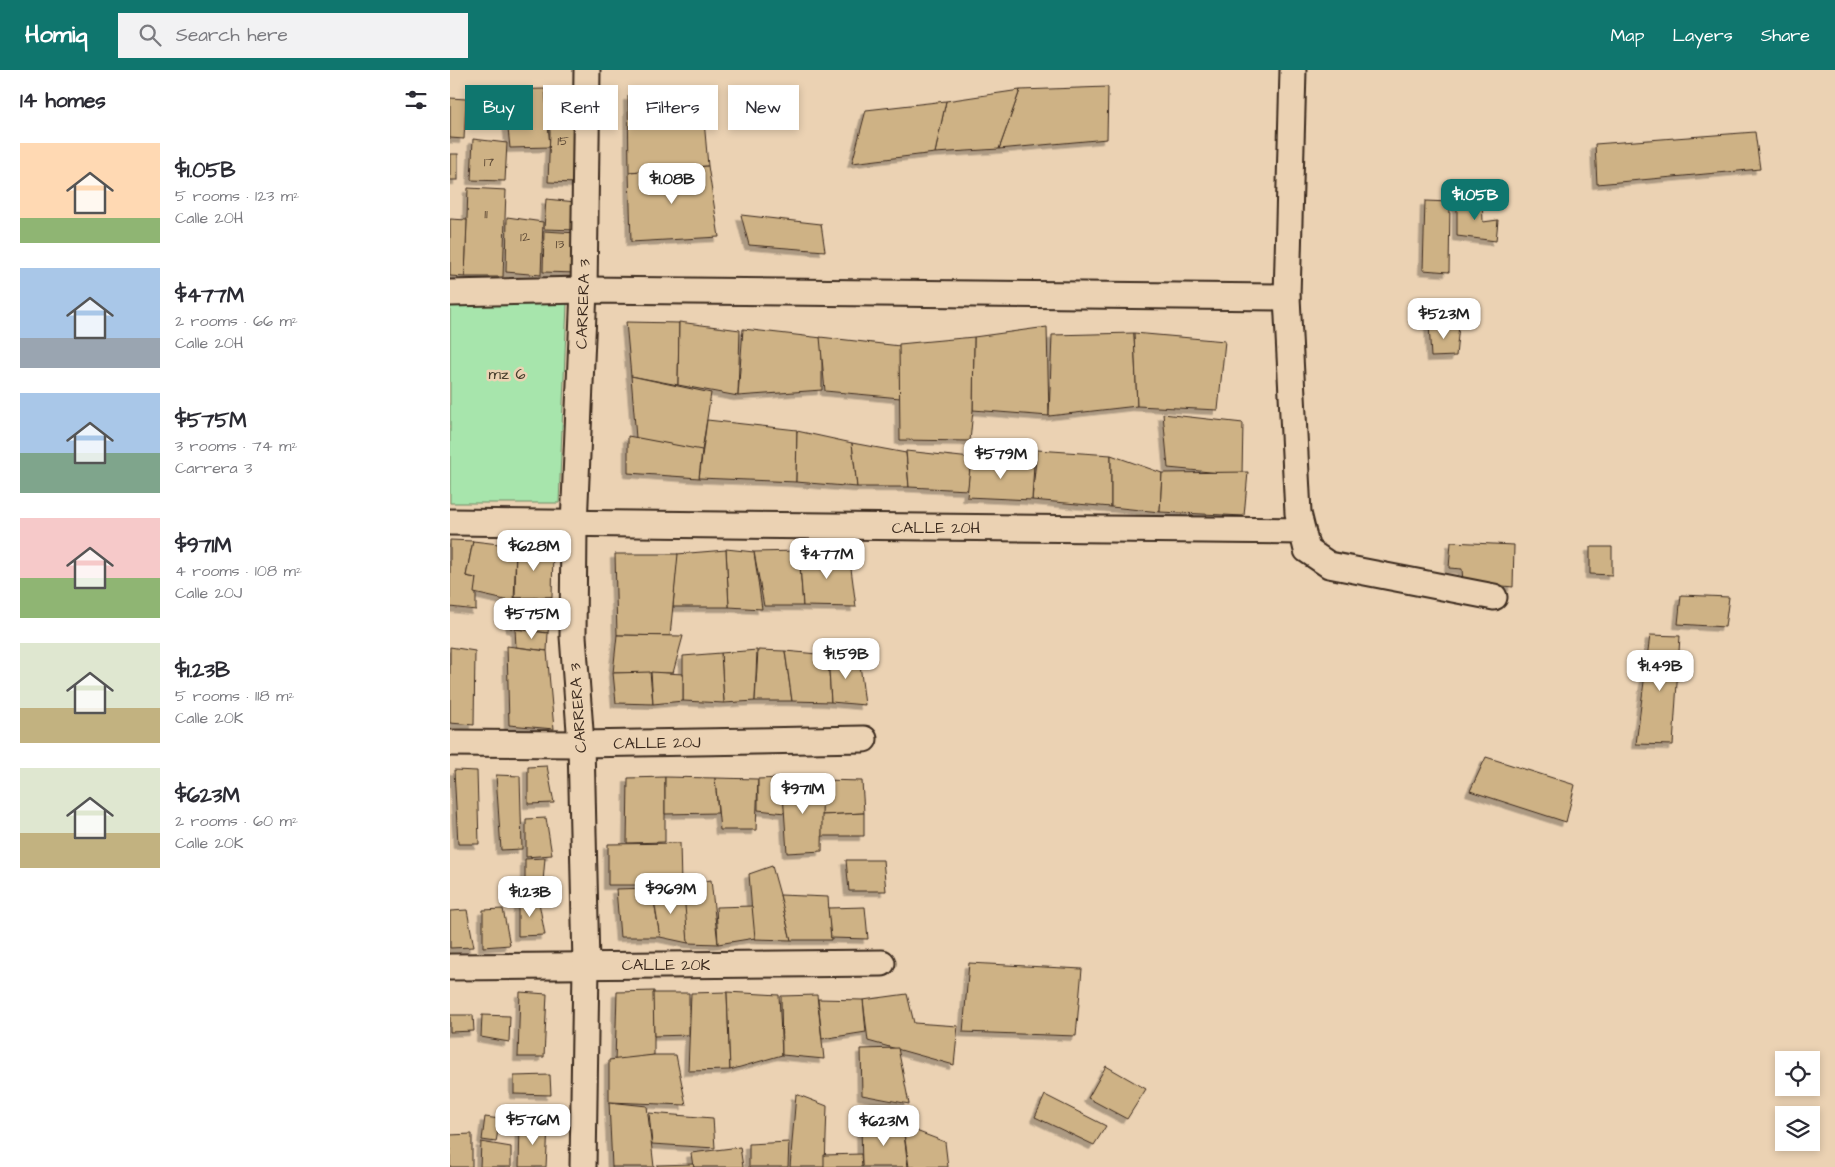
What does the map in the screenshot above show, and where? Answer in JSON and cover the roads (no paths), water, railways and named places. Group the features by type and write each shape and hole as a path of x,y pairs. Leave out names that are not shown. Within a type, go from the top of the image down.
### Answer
{"street":[{"name":"CARRERA 3","path":"583,1167 586,965 581,744 573,636 574,525 584,290 587,70"},
{"path":"1293,70 1287,297 1298,513 1307,550 1328,565 1494,598"},
{"path":"450,293 584,290 1287,297"},
{"name":"CALLE 20H","path":"450,522 574,525 1302,531"},
{"name":"CALLE 20J","path":"450,744 581,744 864,739"},
{"name":"CALLE 20K","path":"450,967 882,964"}],"park label":[{"name":"mz 6","path":"507,374"}]}
